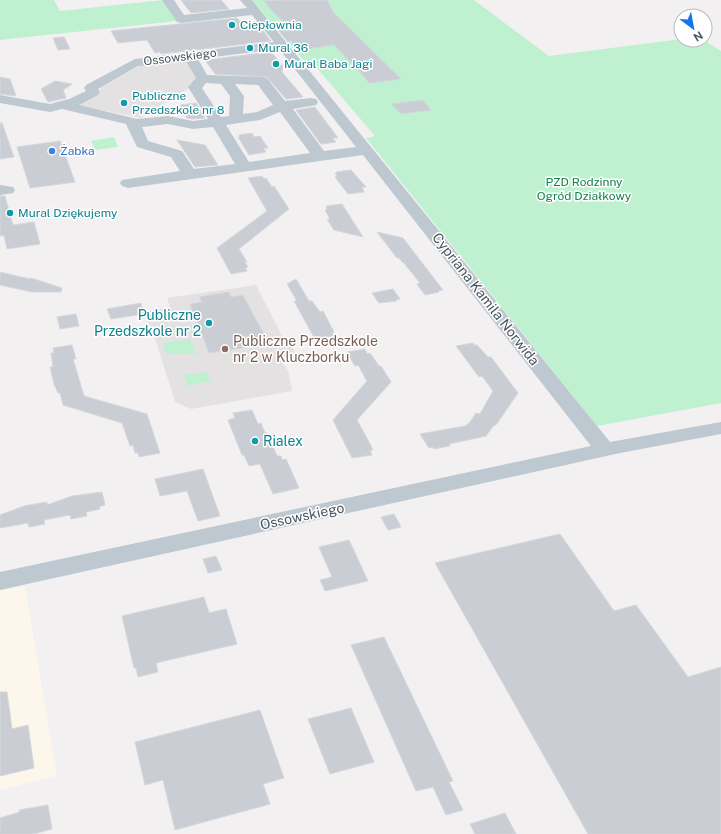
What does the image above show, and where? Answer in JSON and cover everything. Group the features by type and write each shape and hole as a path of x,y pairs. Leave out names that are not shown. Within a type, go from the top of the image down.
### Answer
{"street":[{"path":"168,0 181,19 255,11"},
{"name":"Cypriana Kamila Norwida","path":"246,0 605,449"},
{"name":"Ossowskiego","path":"0,99 50,108 74,102 93,92 91,88 135,63 282,45"},
{"path":"190,56 203,79"},
{"path":"245,167 195,87 203,79 262,81 281,106 287,110 320,156"},
{"path":"225,80 237,96 236,119"},
{"path":"133,124 168,120 193,125 218,122 260,116 281,106 311,102"},
{"path":"62,105 131,121 142,144 177,154 190,175"},
{"path":"128,183 366,150"},
{"name":"Ossowskiego","path":"0,581 356,505 605,449 721,428"}],"shaded area":[{"path":"186,59 198,79 192,86 141,118 75,105 99,91 102,87 143,64"},
{"name":"Publiczne Przedszkole nr 2 w Kluczborku","path":"256,285 285,342 290,343 296,354 279,357 289,373 292,391 191,409 175,402 156,341 144,312 170,307 167,298"},
{"path":"25,586 57,776 0,790 0,591"}],"green space":[{"path":"0,0 54,0 60,11 163,0 177,21 0,40"},
{"name":"PZD Rodzinny Ogród Działkowy","path":"252,0 474,0 549,56 673,40 673,48 713,48 713,46 721,51 721,403 597,426 366,138 375,136 316,67 310,68"},
{"path":"114,137 118,147 95,150 91,141"},
{"path":"190,339 196,354 165,353 163,343"},
{"path":"207,372 211,381 188,386 183,375"}],"building":[{"path":"181,0 221,0 229,9 191,13"},
{"path":"327,0 334,13 401,79 369,83 334,45 300,50 291,41 288,42 275,26 286,24 264,1"},
{"path":"237,18 243,25 251,30 261,28 271,41 161,54 160,52 155,53 147,40 118,43 111,31"},
{"path":"64,37 70,49 58,50 53,38"},
{"path":"271,52 283,66 282,72 303,97 286,99 267,77 215,74 205,60"},
{"path":"0,77 10,79 16,96 0,94"},
{"path":"55,81 72,84 63,90 66,98 48,102 41,89"},
{"path":"423,100 431,110 401,114 391,104"},
{"path":"196,103 205,118 187,118 180,105"},
{"path":"315,107 338,138 332,138 336,142 320,143 296,110"},
{"path":"0,123 2,123 14,157 0,159"},
{"path":"252,133 254,137 260,136 268,148 263,148 266,152 249,155 238,137 240,137 239,135"},
{"path":"177,140 205,145 218,165 195,167"},
{"path":"60,141 75,182 30,188 17,147"},
{"path":"351,170 366,187 362,187 364,192 348,194 335,177 337,176 335,173 337,173 336,172"},
{"path":"262,176 264,179 266,178 272,187 274,186 289,209 239,249 247,262 245,262 248,267 245,268 247,271 231,274 217,248 267,211 248,178"},
{"path":"0,196 5,196 13,225 34,222 40,244 7,249 4,235 0,236"},
{"path":"342,204 363,237 334,230 327,219 330,219 325,210 327,209 326,206"},
{"path":"377,232 403,238 443,290 425,295 417,284 420,283 404,263 397,258"},
{"path":"0,272 31,278 62,288 61,292 32,292 0,285"},
{"path":"296,279 309,301 312,301 320,312 323,311 334,332 332,333 334,336 315,339 294,301 297,301 287,284"},
{"path":"393,289 400,299 396,300 397,301 379,303 372,293"},
{"name":"Publiczne Przedszkole nr 2","path":"229,292 231,297 243,295 269,344 209,353 190,304 202,302 199,297"},
{"path":"141,303 143,314 111,319 107,309"},
{"path":"76,314 79,326 60,329 57,317"},
{"path":"473,343 474,345 477,345 488,357 491,357 518,393 496,425 494,425 486,436 449,444 450,446 434,449 433,447 429,448 420,434 465,426 470,422 476,413 480,414 493,391 482,376 479,377 456,346"},
{"path":"72,345 76,359 73,359 84,396 147,414 160,453 139,457 138,453 135,453 133,445 130,446 122,423 63,405 60,393 58,393 54,384 50,367 53,367 51,353 54,353 53,348"},
{"path":"365,349 367,354 370,353 379,366 381,366 391,382 357,420 373,450 370,450 372,455 352,458 333,420 367,381 358,365 355,366 347,352"},
{"name":"Rialex","path":"252,410 258,424 261,423 265,433 267,433 277,456 281,456 282,460 286,459 299,488 273,494 260,464 249,466 244,455 242,455 228,420 235,418 233,413"},
{"path":"203,469 220,516 198,521 187,491 160,496 155,479"},
{"path":"102,492 105,505 99,507 100,509 86,512 87,516 71,519 70,515 44,520 45,524 29,527 28,523 0,528 0,515 24,506 47,502 47,505 72,496"},
{"path":"394,514 401,527 388,530 381,517"},
{"path":"560,534 614,611 636,605 688,677 721,667 721,834 588,834 435,563"},
{"path":"349,540 368,581 325,591 320,580 332,577 319,547"},
{"path":"216,556 222,570 208,573 203,559"},
{"path":"204,597 209,613 226,609 237,644 156,663 158,672 138,677 136,668 134,668 122,616"},
{"path":"384,637 453,781 449,782 463,810 446,815 433,787 416,791 351,645"},
{"path":"0,692 7,692 12,729 28,725 34,768 0,776"},
{"path":"351,708 374,762 330,774 308,719"},
{"path":"260,710 284,778 263,784 270,804 175,830 163,780 145,785 135,742"},
{"path":"48,805 52,829 34,834 0,834 0,818 20,812 19,810"},
{"path":"505,813 516,834 475,834 470,824"}],"place":[{"name":"Ciepłownia","path":"232,25"},
{"name":"Mural 36","path":"250,48"},
{"name":"Mural Baba Jagi","path":"276,64"},
{"name":"Publiczne Przedszkole nr 8","path":"124,103"},
{"name":"Żabka","path":"52,151"},
{"name":"Mural Dziękujemy","path":"10,213"},
{"name":"Publiczne Przedszkole nr 2","path":"209,323"},
{"name":"Publiczne Przedszkole nr 2 w Kluczborku","path":"225,349"},
{"name":"Rialex","path":"255,441"}]}
